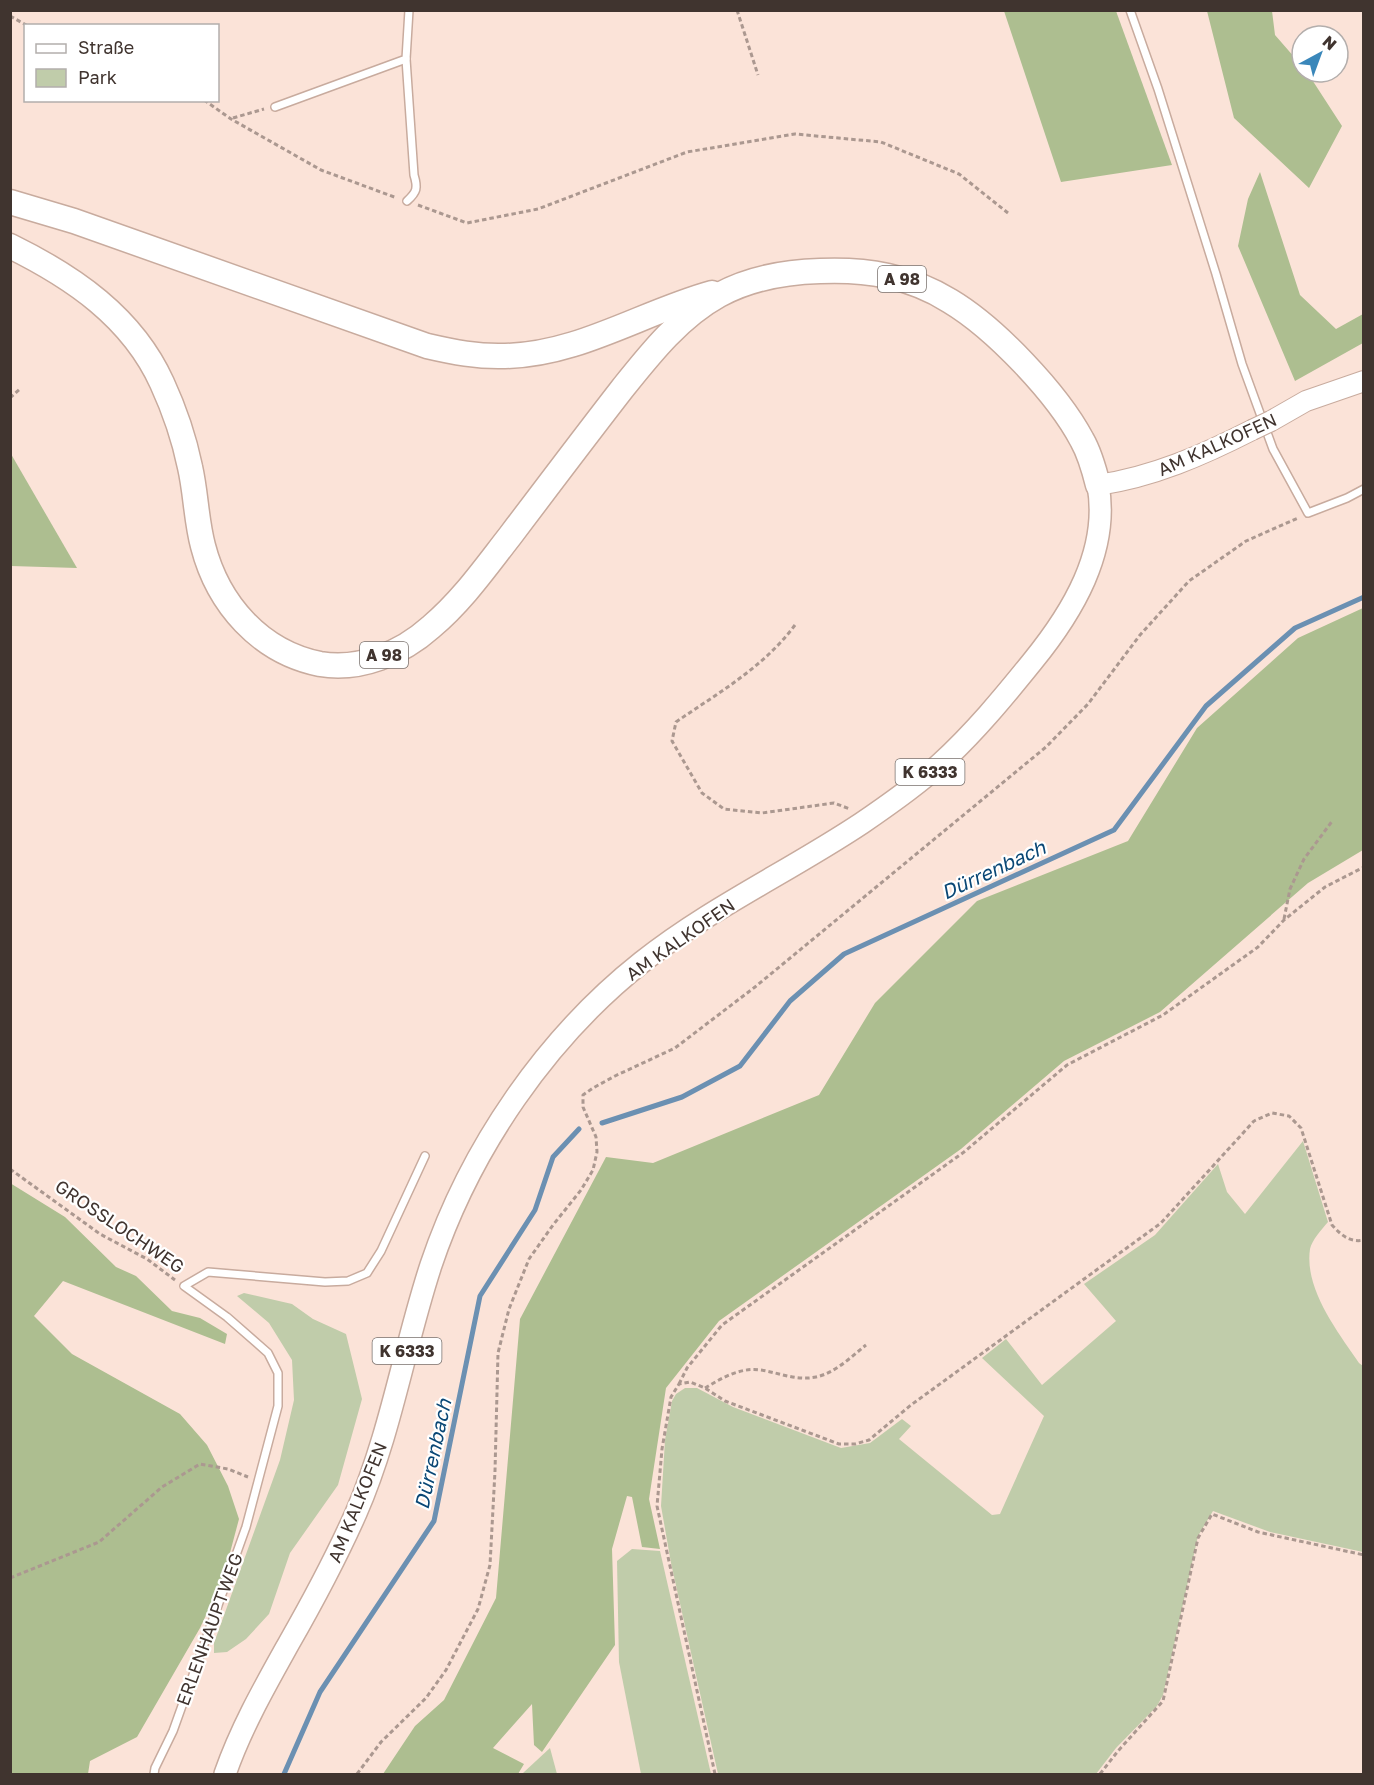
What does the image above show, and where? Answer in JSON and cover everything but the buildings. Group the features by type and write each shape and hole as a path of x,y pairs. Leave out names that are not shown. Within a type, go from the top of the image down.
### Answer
{"highway":[{"name":"A 98","path":"10,202 74,221 427,346 477,355 535,354 558,349 680,301 788,272 866,271 893,276 921,285 964,309 1016,356 1065,413 1084,444 1098,485"},
{"name":"A 98","path":"10,246 62,273 100,302 131,332 161,379 177,419 190,467 203,546 217,587 242,622 265,641 296,658 325,665 354,665 380,657 407,645 430,628 454,605 480,574 650,353 693,312 719,295 746,283"}],"main road":[{"name":"AM KALKOFEN","path":"225,1774 251,1710 333,1562 374,1471 418,1309 447,1224 479,1155 524,1086 592,1008 641,963 742,895 865,821 946,758 997,705 1069,613 1086,579 1095,548 1101,501 1098,485"}],"street":[{"name":"AM KALKOFEN","path":"1098,485 1125,481 1213,450 1306,401 1364,381"}],"lane":[{"path":"407,201 416,193 418,186 414,176 406,59 409,10"},
{"path":"1130,10 1162,100 1242,364 1274,449 1308,513 1364,489"},
{"path":"274,106 406,59"},
{"path":"184,1286 208,1272 325,1282 348,1281 367,1273 381,1251 425,1156"},
{"name":"ERLENHAUPTWEG","path":"154,1774 173,1731 246,1527 278,1406 278,1373 268,1353 227,1317 184,1286"}],"path":[{"path":"737,10 758,75"},
{"path":"10,16 24,24"},
{"path":"207,102 231,119 321,170 467,223 538,209 687,152 795,134 880,142 959,174 1008,213"},
{"path":"231,119 274,106"},
{"path":"10,398 20,389"},
{"path":"357,1774 381,1742 426,1698 446,1670 478,1609 490,1565 498,1353 509,1309 529,1259 581,1190 592,1170 597,1152 596,1137 583,1107 583,1095 615,1076 675,1048 756,987 1046,747 1088,704 1140,636 1189,581 1246,541 1308,513"},
{"path":"795,625 780,646 676,722 672,741 702,793 724,809 762,813 834,802 857,812 865,821"},
{"path":"1284,920 1290,889 1304,858 1333,820"},
{"path":"715,1774 657,1506 662,1449 671,1397 687,1368 722,1325 964,1152 1067,1065 1163,1015 1258,947 1284,920 1325,887 1364,867"},
{"path":"679,1384 690,1382 705,1388 725,1401 839,1444 855,1444 869,1440 911,1405 1161,1224 1254,1121 1272,1113 1288,1116 1300,1128 1332,1226 1342,1237 1357,1241 1364,1240"},
{"name":"GROSSLOCHWEG","path":"10,1169 100,1234 147,1259 184,1286"},
{"path":"705,1388 730,1374 759,1370 794,1378 817,1377 839,1366 866,1345"},
{"path":"10,1578 99,1542 162,1487 200,1464 228,1469 258,1481"},
{"path":"1100,1774 1163,1701 1198,1538 1212,1514 1258,1532 1364,1555"}],"green space":[{"path":"1004,11 1116,11 1172,165 1061,182"},
{"path":"1207,11 1272,11 1275,35 1290,52 1290,84 1315,84 1342,126 1309,188 1234,118"},
{"path":"1260,172 1300,295 1336,329 1363,314 1363,343 1295,381 1238,246 1248,199"},
{"path":"11,454 77,568 11,566"},
{"path":"1363,608 1363,850 1308,883 1160,1012 1064,1061 961,1149 719,1321 666,1388 649,1499 660,1549 642,1547 632,1497 627,1496 612,1549 615,1645 542,1752 534,1745 532,1704 493,1748 524,1764 518,1774 383,1774 415,1726 444,1700 496,1598 520,1319 606,1157 653,1163 819,1095 875,1003 977,901 1128,841 1197,728 1298,638"},
{"path":"1303,1141 1328,1222 1315,1238 1310,1249 1312,1279 1324,1309 1363,1366 1363,1552 1270,1532 1213,1511 1198,1536 1163,1695 1157,1706 1116,1748 1096,1774 718,1774 671,1563 661,1506 665,1440 672,1401 676,1394 685,1388 697,1388 733,1407 841,1448 870,1443 902,1419 911,1426 899,1439 992,1515 1000,1514 1044,1416 982,1358 1006,1339 1042,1385 1116,1321 1084,1284 1155,1235 1218,1164 1227,1192 1245,1214"},
{"path":"10,1183 65,1217 116,1267 136,1276 172,1311 200,1318 227,1334 225,1344 63,1281 34,1316 72,1354 180,1414 207,1445 228,1486 239,1519 223,1579 200,1628 137,1737 90,1761 88,1774 11,1774"},
{"path":"244,1293 292,1304 313,1319 346,1334 362,1399 338,1485 290,1553 269,1614 246,1639 227,1652 214,1653 214,1643 280,1460 294,1400 292,1360 269,1323 237,1296"},
{"path":"632,1549 660,1551 711,1774 641,1774 619,1662 617,1561"},
{"path":"550,1748 557,1774 523,1774 523,1773"}],"waterway":[{"name":"Dürrenbach","path":"602,1123 682,1097 740,1066 790,1001 844,954 1114,830 1206,706 1295,628 1364,597"},
{"name":"Dürrenbach","path":"284,1774 320,1692 434,1521 480,1296 535,1210 553,1157 579,1129"}]}
